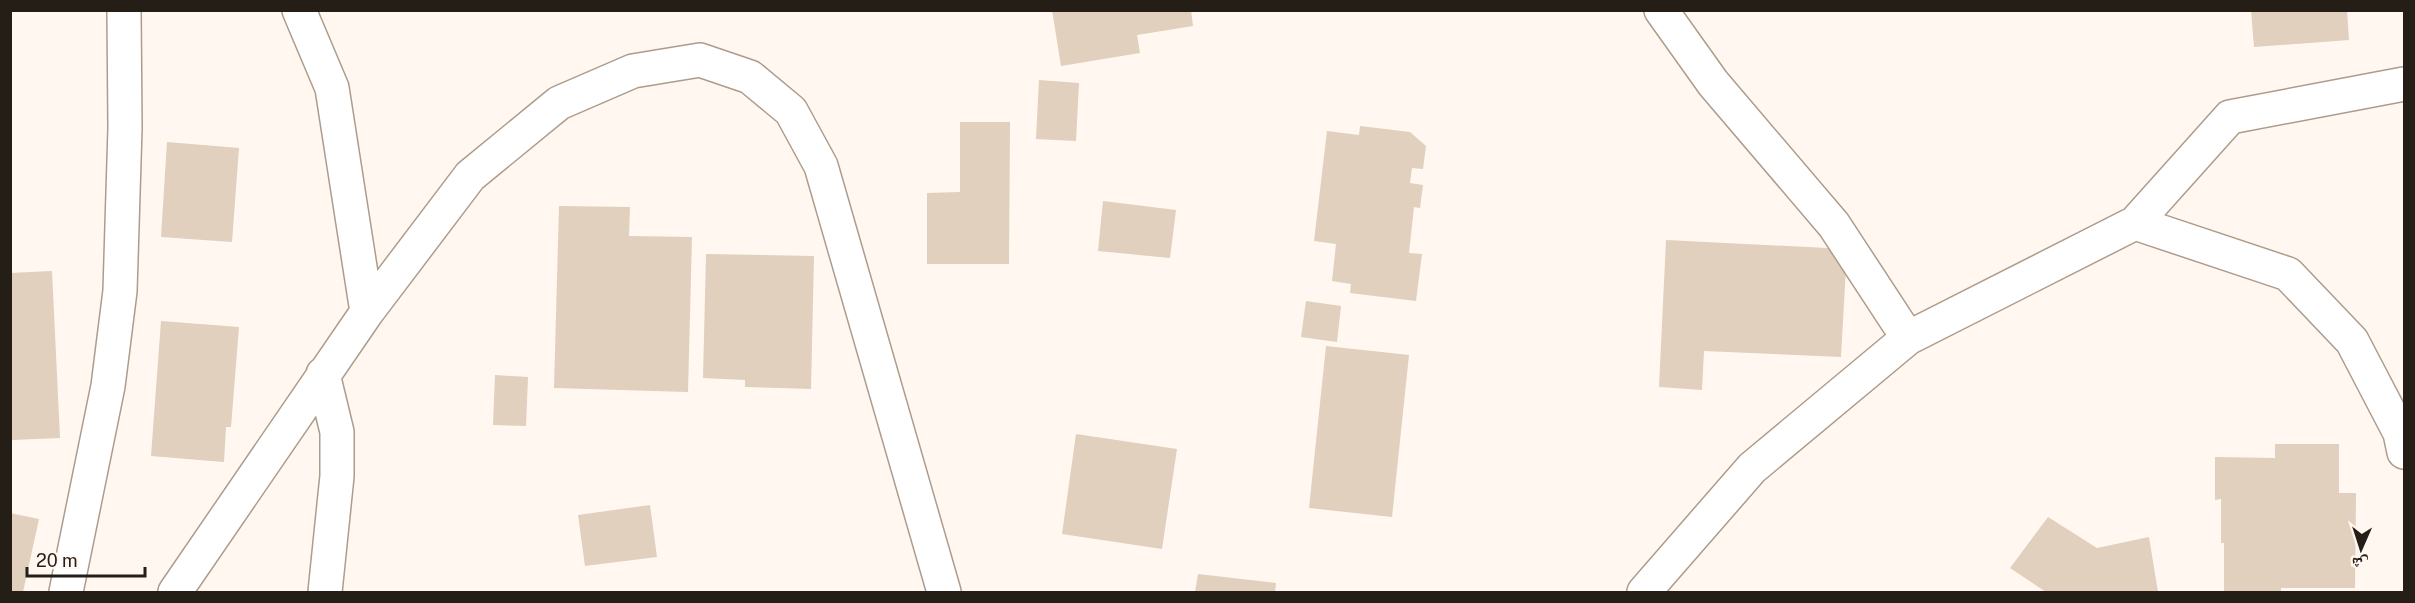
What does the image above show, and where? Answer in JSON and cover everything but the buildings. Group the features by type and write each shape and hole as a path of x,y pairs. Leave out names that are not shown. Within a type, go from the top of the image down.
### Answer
{"street":[{"path":"66,592 108,386 120,291 125,128 124,10"},
{"path":"299,10 332,88 367,312"},
{"path":"1661,10 1713,83 1834,225 1908,338"},
{"path":"175,592 367,312 470,176 559,103 633,71 700,60 750,77 791,111 821,166 944,592"},
{"path":"1644,592 1752,468 1908,338 2135,223 2230,117 2404,84"},
{"path":"2135,223 2288,274 2352,341 2400,433 2404,452"},
{"path":"324,374 337,432 337,476 325,592"}]}
